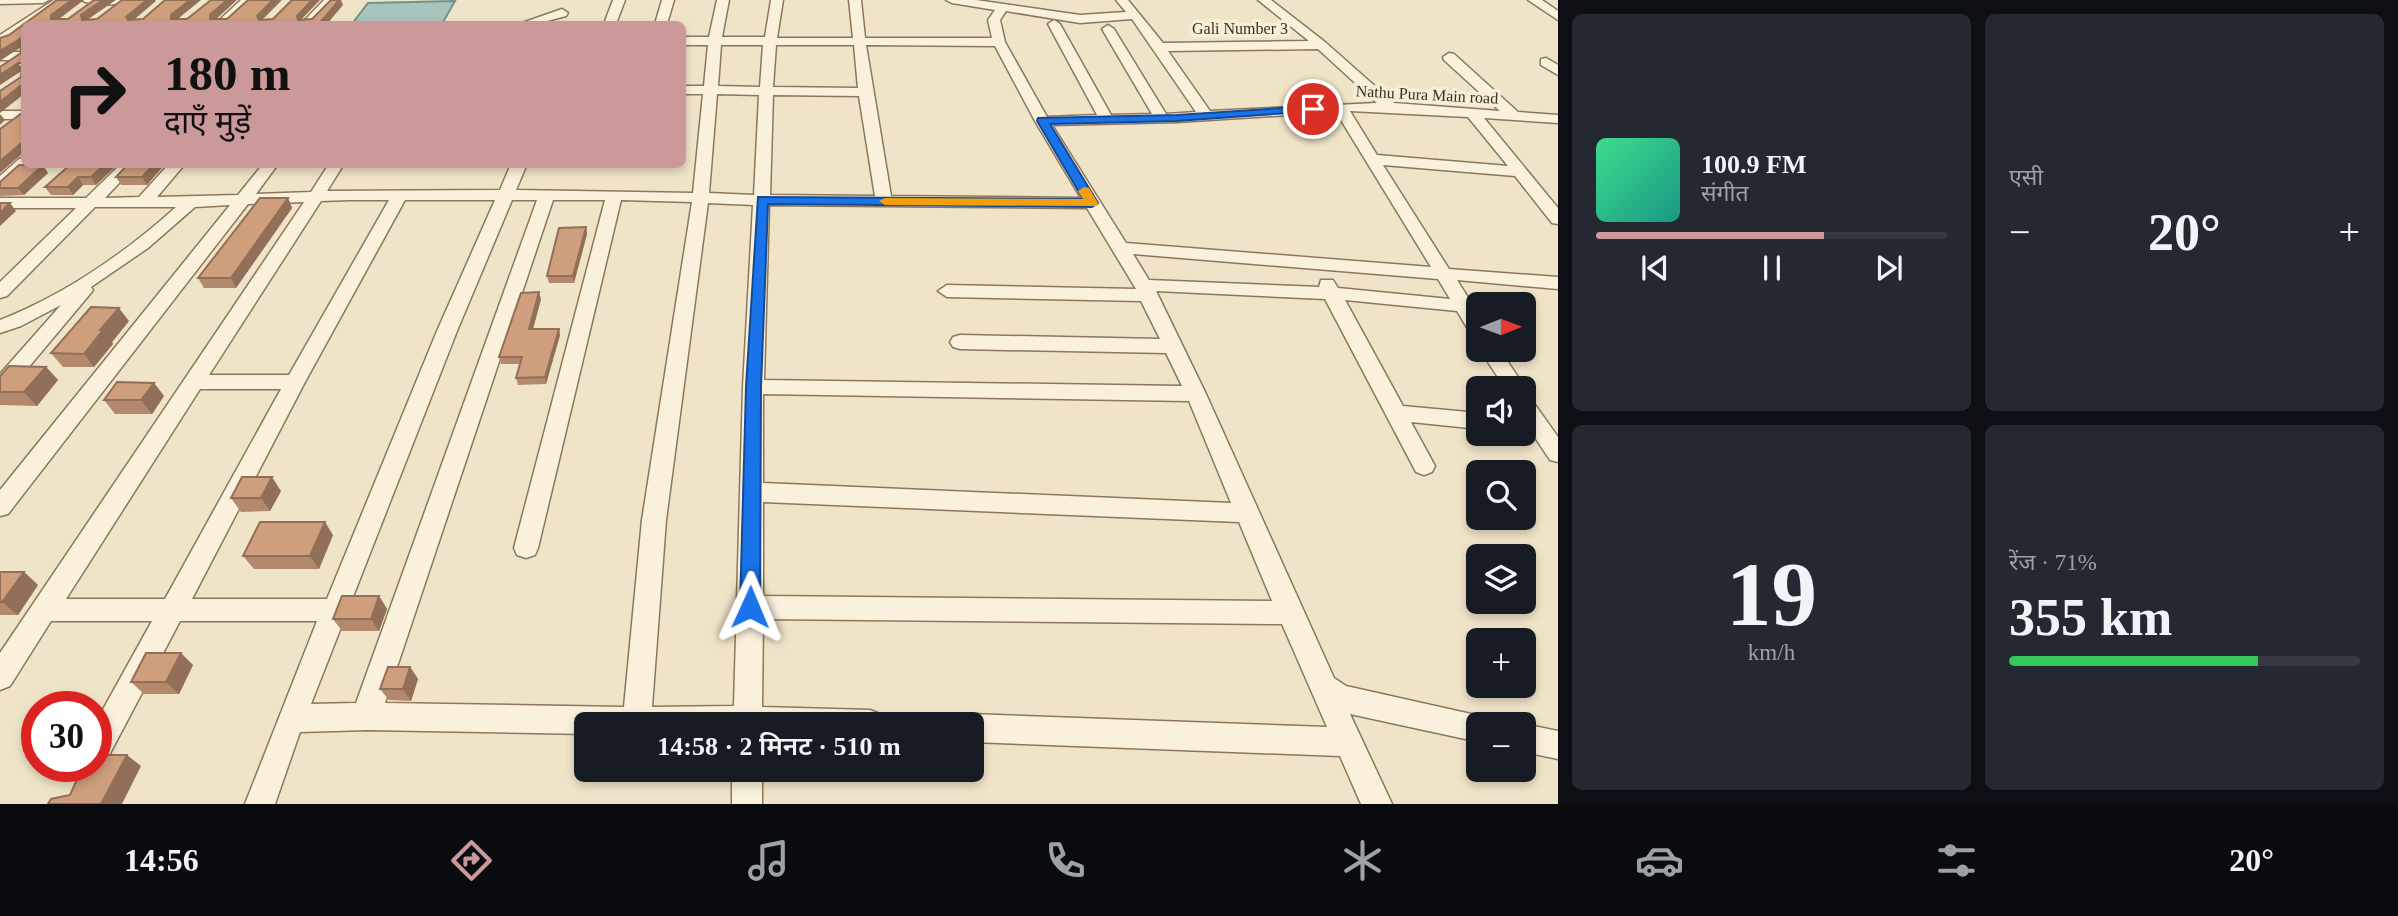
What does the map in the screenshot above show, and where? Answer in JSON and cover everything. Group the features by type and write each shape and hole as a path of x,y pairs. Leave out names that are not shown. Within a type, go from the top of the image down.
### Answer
{"street":[{"path":"0,13 21,0"},
{"path":"0,1 43,0"},
{"path":"29,21 62,0"},
{"path":"86,4 96,0 124,0"},
{"path":"103,16 124,0"},
{"path":"224,21 248,0"},
{"path":"310,21 330,0"},
{"path":"611,21 619,0"},
{"path":"662,21 668,0"},
{"path":"638,712 654,520 701,197 715,40 723,0"},
{"path":"748,712 753,387 768,90 776,0"},
{"path":"855,0 865,92 884,201"},
{"path":"952,0 1000,11 1080,19 1139,19"},
{"path":"1122,0 1139,19 1206,116"},
{"path":"1264,0 1321,45 1390,107"},
{"path":"1534,0 1552,9 1558,16"},
{"path":"532,21 560,10"},
{"path":"1000,11 994,20 999,42 1042,121 1146,290 1196,394 1290,613 1377,804"},
{"path":"1055,24 1107,120"},
{"path":"0,40 21,26"},
{"path":"1108,29 1161,118"},
{"path":"686,41 999,42"},
{"name":"Gali Number 3","path":"1159,47 1321,45"},
{"path":"0,56 21,55"},
{"path":"0,70 21,56"},
{"path":"1449,57 1514,116"},
{"path":"1546,62 1558,71"},
{"path":"686,90 865,92"},
{"path":"1340,107 1466,309"},
{"name":"Nathu Pura Main road","path":"1042,121 1206,116 1340,107 1390,107 1558,119"},
{"path":"1472,112 1558,219"},
{"path":"4,121 21,115"},
{"path":"1373,159 1520,172"},
{"path":"0,184 21,165"},
{"path":"0,292 126,168"},
{"path":"144,202 174,168"},
{"path":"0,507 268,168"},
{"path":"0,677 334,168"},
{"path":"260,804 291,719 447,331 518,168"},
{"path":"30,202 51,183"},
{"path":"0,202 181,202 316,195 614,195 762,200 1092,203"},
{"path":"112,721 295,382 400,195"},
{"path":"526,548 614,195"},
{"path":"368,716 547,197"},
{"path":"0,327 92,280 141,247 181,202"},
{"path":"1120,248 1558,283"},
{"path":"1316,264 1424,466"},
{"path":"0,388 92,280"},
{"path":"947,290 1332,293 1464,306"},
{"path":"960,342 1173,346"},
{"path":"193,382 295,382"},
{"path":"753,387 1196,394"},
{"path":"1396,414 1466,420"},
{"path":"1536,430 1558,454"},
{"path":"752,492 1247,513"},
{"path":"750,607 1290,613"},
{"path":"45,610 335,610"},
{"path":"1325,688 1340,698 1466,725"},
{"path":"291,719 368,716 574,720"},
{"path":"984,728 1349,742"},
{"path":"1536,740 1558,745"},
{"path":"747,782 747,804"}],"water":[{"path":"455,1 444,21 354,21 368,3"}],"building":[{"path":"57,0 72,0 51,15 51,19 68,19 94,0 103,0 81,15 82,20 97,19 122,0 147,0 126,17 128,20 143,19 165,0 190,0 171,15 171,19 187,19 211,0 227,0 210,15 210,19 227,19 248,0 273,0 257,16 259,20 273,19 292,0 312,0 297,16 298,20 312,19 331,0 339,0 322,21 28,21"},
{"path":"21,26 21,53 20,39 0,51 0,38"},
{"path":"21,53 21,63 0,75 0,67"},
{"path":"21,77 21,85 0,102 0,91"},
{"path":"21,114 21,144 0,161 0,129"},
{"path":"19,165 21,168 40,168 18,188 0,188 0,182"},
{"path":"66,168 101,168 91,177 78,177 68,187 45,187"},
{"path":"124,168 150,168 142,177 116,177"},
{"path":"260,198 288,198 231,278 198,278"},
{"path":"0,203 10,203 0,213"},
{"path":"586,227 573,276 547,276 559,228"},
{"path":"539,292 529,329 559,329 545,377 516,378 522,357 499,357 521,293"},
{"path":"91,307 119,308 84,354 51,353"},
{"path":"9,366 46,367 24,392 0,392 0,376"},
{"path":"117,382 154,383 141,400 104,400"},
{"path":"242,477 272,477 261,498 231,498"},
{"path":"260,522 325,522 310,556 243,556"},
{"path":"0,572 24,572 2,602 0,602"},
{"path":"342,596 379,596 371,619 333,619"},
{"path":"146,653 181,653 166,682 131,682"},
{"path":"388,667 410,667 403,689 380,689"},
{"path":"112,755 127,755 101,804 48,804 51,799 70,795 76,782 112,782"}],"slow traffic":[{"path":"885,201 1092,203 1084,191"}],"route":[{"path":"750,607 753,387 762,200 1092,203 1042,121 1177,118 1313,109"}]}
